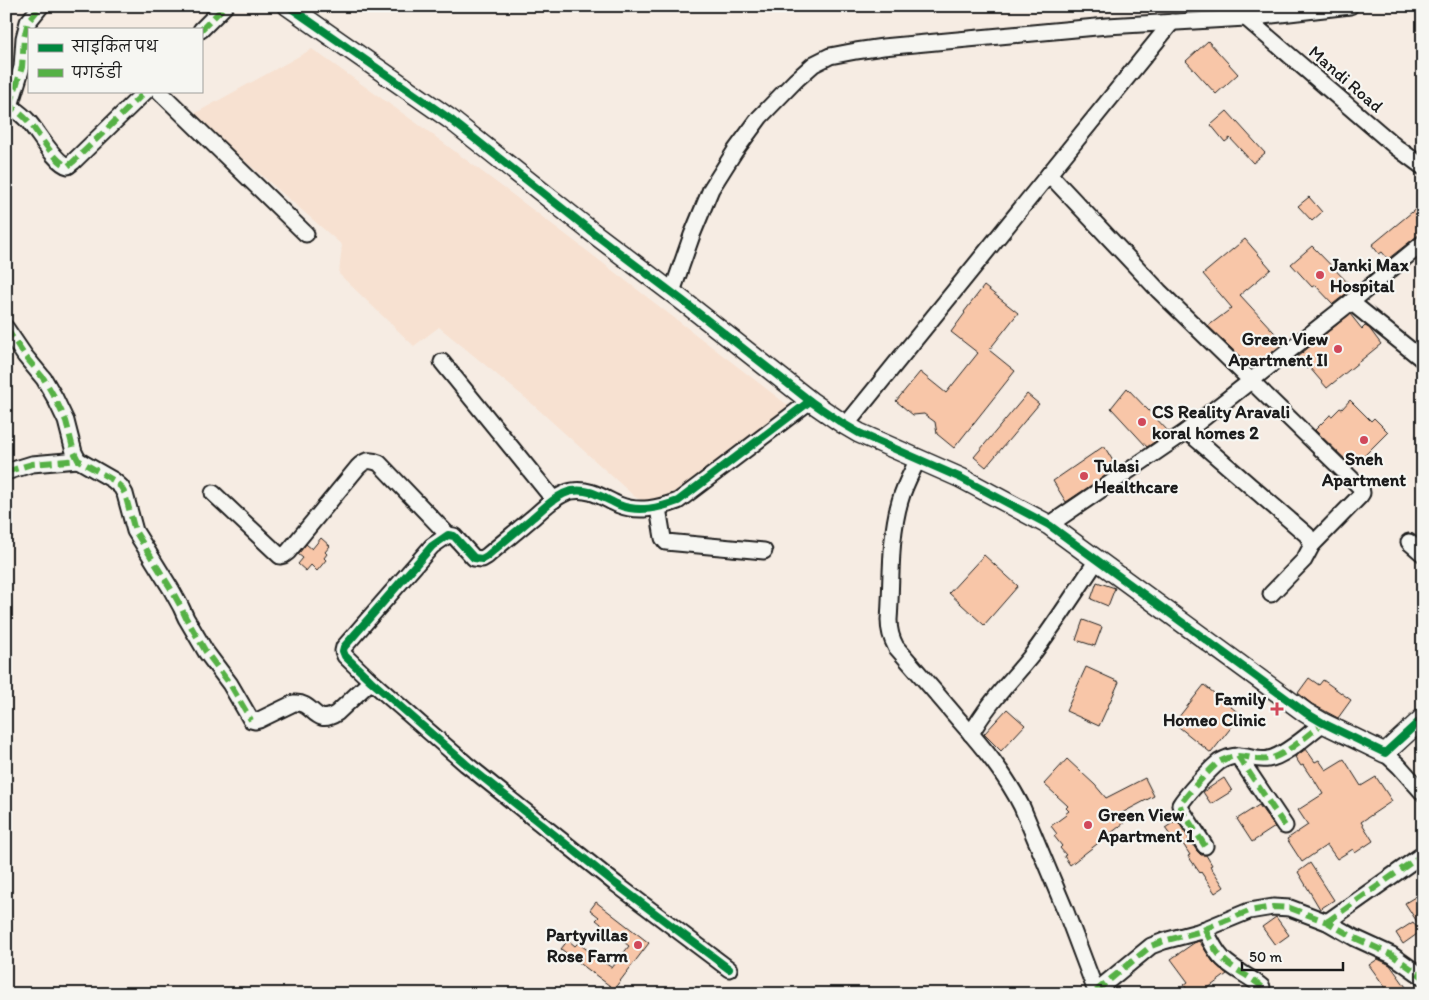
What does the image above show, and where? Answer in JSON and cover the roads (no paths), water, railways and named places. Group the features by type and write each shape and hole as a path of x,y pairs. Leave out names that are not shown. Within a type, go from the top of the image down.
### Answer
{"street":[{"path":"41,6 28,22 24,38 22,67 8,105 26,119 58,161 68,166 145,92"},
{"path":"202,29 225,6"},
{"path":"288,6 450,119 810,401 859,433 960,478 1049,525 1306,713 1385,753 1423,794"},
{"path":"672,292 711,189 735,151 760,117 796,80 814,64 830,56 883,47 1107,26 1246,18 1350,6"},
{"name":"Mandi Road","path":"1246,18 1423,168"},
{"path":"846,425 1172,22"},
{"path":"160,92 306,234"},
{"path":"1049,174 1159,290 1361,488 1360,496 1312,546 1304,560 1271,594"},
{"path":"1049,525 1187,431 1352,302 1423,243"},
{"path":"1352,302 1423,360"},
{"path":"6,328 55,398 66,421 78,460 113,480 126,494 135,531 175,595 206,652 230,684 251,720 259,720 299,702 320,717 331,717 371,681"},
{"path":"442,362 554,500"},
{"path":"213,494 280,556 288,552 358,467 364,461 372,460 379,463 448,535 454,536 474,558 482,559 554,500 570,491 583,490 593,492 620,506 643,510 658,508 678,501 810,401"},
{"path":"1187,431 1307,535 1312,546"},
{"path":"918,459 900,500 895,526 889,620 892,641 972,734 1005,776 1022,807 1097,992 1151,946 1164,940 1205,929 1249,911 1273,907 1290,908 1327,922 1355,938 1392,955 1423,977"},
{"path":"6,472 32,464 78,460"},
{"path":"658,508 663,538 666,542 764,551"},
{"path":"448,535 432,546 344,647 343,651 346,656 371,681 466,764 616,884 729,969"},
{"path":"1409,542 1423,554"},
{"path":"972,734 988,707 1033,653 1097,560"},
{"path":"1385,753 1423,718"},
{"path":"1205,846 1180,805 1205,776 1220,762 1231,757 1270,759 1282,753 1323,723"},
{"path":"1238,756 1285,826"},
{"path":"1327,922 1423,854"},
{"path":"1205,929 1213,946 1225,961 1262,987"}],"place":[{"name":"Janki Max Hospital","path":"1320,275"},
{"name":"Green View Apartment II","path":"1338,349"},
{"name":"CS Reality Aravali koral homes 2","path":"1142,422"},
{"name":"Sneh Apartment","path":"1364,440"},
{"name":"Tulasi Healthcare","path":"1084,476"},
{"name":"Family Homeo Clinic","path":"1277,709"},
{"name":"Green View Apartment 1","path":"1088,825"},
{"name":"Partyvillas Rose Farm","path":"638,945"}]}
